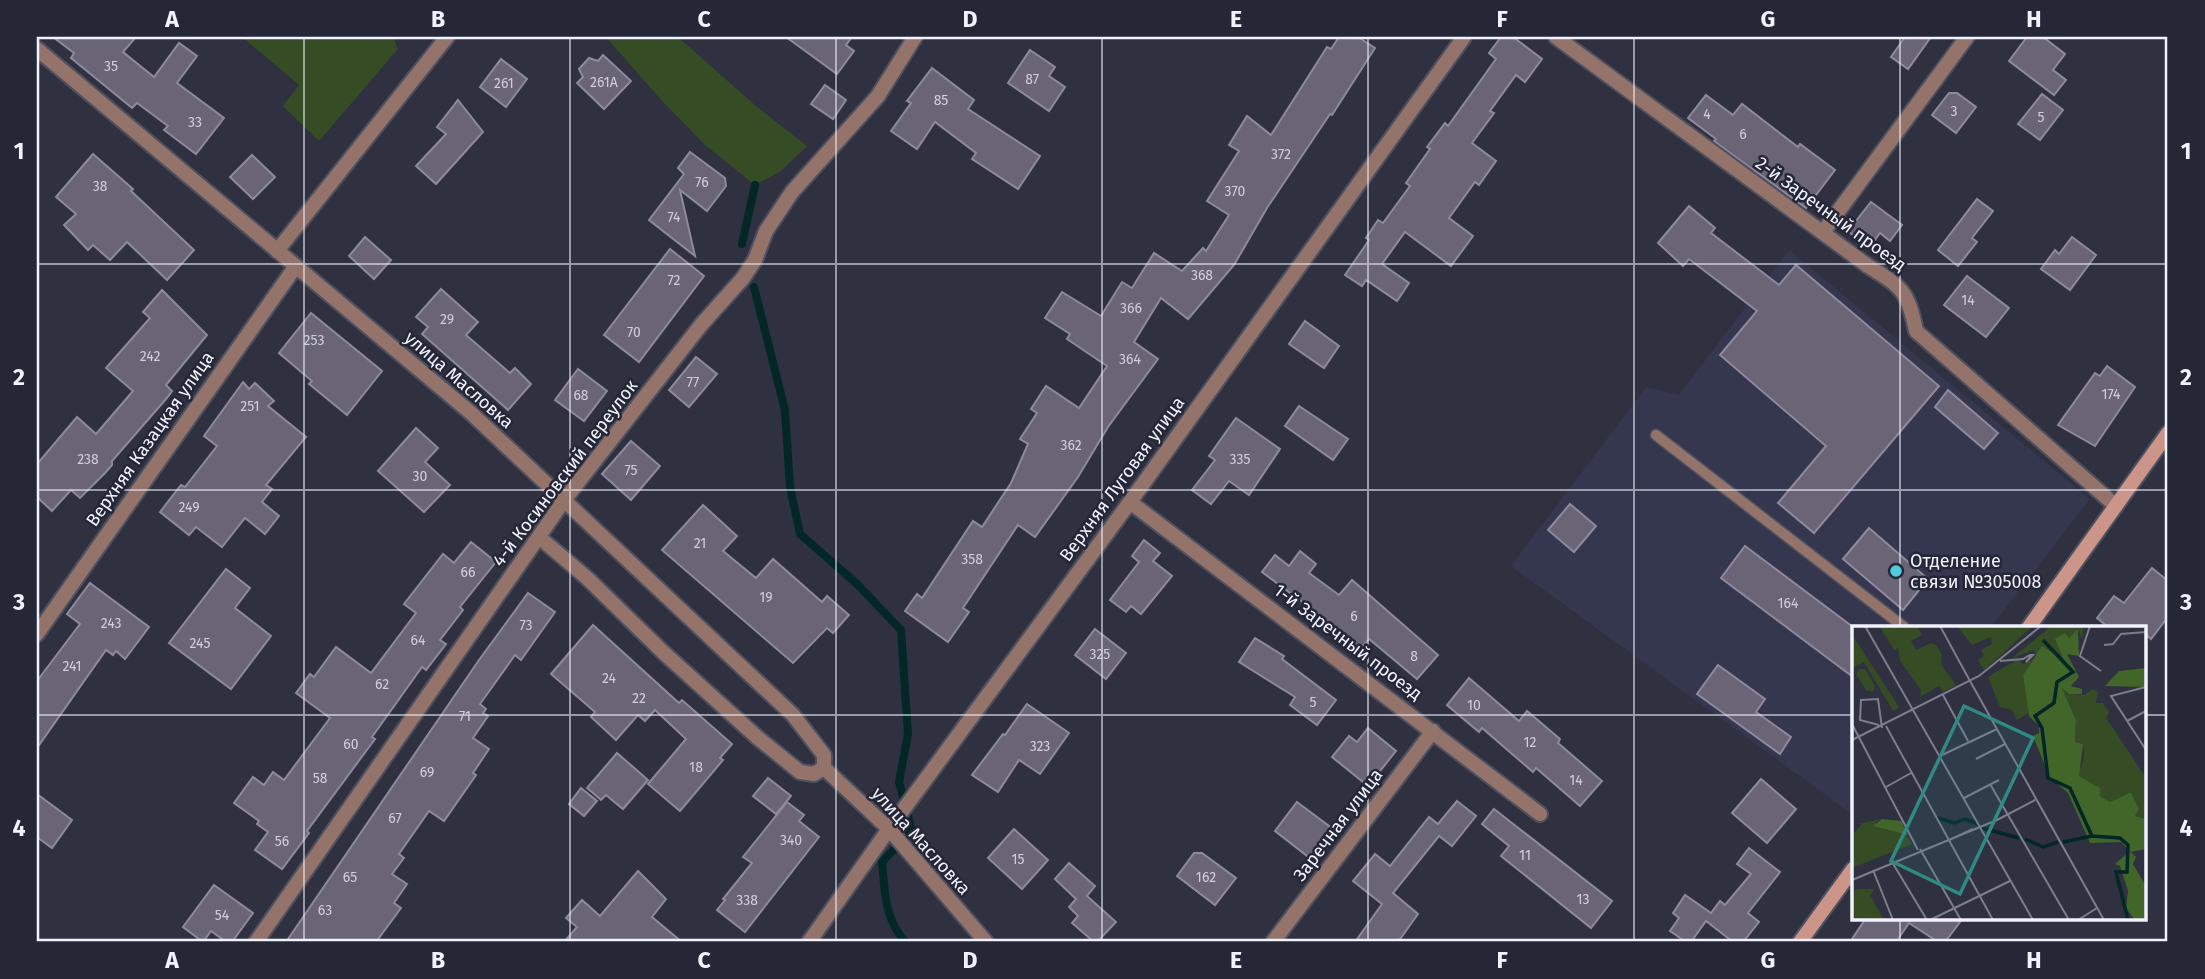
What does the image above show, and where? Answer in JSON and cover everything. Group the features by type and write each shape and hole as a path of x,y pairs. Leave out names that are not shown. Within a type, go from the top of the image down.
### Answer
{"street":[{"path":"277,251 447,37"},
{"name":"4-й Косиновский переулок","path":"256,942 565,499 701,325 743,278 755,260 766,231 792,192 878,96 915,37"},
{"name":"Верхняя Луговая улица","path":"809,942 1464,37"},
{"name":"2-й Заречный проезд","path":"1556,37 1868,266 1897,284 1910,304 1916,331 2116,506"},
{"path":"1823,232 1966,37"},
{"name":"улица Масловка","path":"37,49 471,413 565,499 793,715 824,755 824,768 889,829 986,942"},
{"name":"Верхняя Казацкая улица","path":"37,634 296,266"},
{"path":"2030,626 2168,433"},
{"name":"1-й Заречный проезд","path":"1130,502 1540,814"},
{"path":"539,537 587,578 682,670 800,772 814,774 824,768"},
{"name":"Заречная улица","path":"1273,942 1433,731"},
{"path":"1800,942 1852,870"}],"lane":[{"path":"1656,435 1903,626"}],"shaded area":[{"path":"1789,250 2090,499 1992,626 1852,626 1852,814 1511,566 1646,387 1679,395"}],"green space":[{"path":"242,37 393,37 398,49 319,141 283,106 299,85"},
{"path":"606,37 678,37 756,106 807,146 780,172 755,185 705,145"}],"building":[{"path":"53,37 136,37 123,52 154,77 179,43 197,56 177,83 224,118 196,154 164,130 168,126 137,103 132,108 71,58 74,53"},
{"path":"786,37 852,37 846,45 854,51 837,74"},
{"path":"1339,37 1358,37 1375,48 1267,208 1234,265 1188,319 1161,298 1134,342 1158,359 1108,427 1078,477 1035,537 1018,525 963,608 969,612 948,642 905,611 917,594 922,598 973,521 982,527 1011,483 1028,444 1020,439 1037,413 1031,409 1046,386 1079,408 1107,366 1067,339 1070,334 1045,318 1062,292 1101,316 1122,282 1132,288 1154,253 1182,271 1203,248 1206,251 1229,215 1207,201 1239,151 1229,145 1247,116 1271,135 1327,47 1331,49"},
{"path":"1501,37 1513,37 1542,59 1525,82 1516,75 1490,111 1494,113 1472,143 1496,161 1479,185 1475,182 1449,218 1473,236 1451,266 1405,232 1382,264 1409,283 1397,301 1366,280 1362,286 1345,275 1369,240 1366,238 1378,220 1383,223 1410,186 1406,183 1430,149 1427,147 1445,123 1448,126 1496,59 1489,53"},
{"path":"1905,37 1931,37 1908,69 1891,57"},
{"path":"2027,37 2043,37 2065,54 2053,70 2066,80 2054,95 2009,61"},
{"path":"1030,50 1055,67 1049,76 1065,87 1049,111 1008,83"},
{"path":"603,55 631,81 604,109 577,83 583,77 579,69 589,58 598,61"},
{"path":"501,59 527,79 506,107 480,87"},
{"path":"932,68 974,100 968,109 1040,156 1018,189 972,159 976,153 935,122 917,149 891,131 911,103 907,101"},
{"path":"825,85 846,100 833,119 811,104"},
{"path":"1949,93 1957,93 1976,107 1956,133 1932,115"},
{"path":"2042,94 2063,110 2040,140 2018,124"},
{"path":"1706,95 1733,115 1742,104 1798,147 1800,144 1835,170 1806,208 1714,141 1716,139 1688,118"},
{"path":"458,100 483,132 436,184 416,166 446,134 437,127"},
{"path":"690,152 725,178 726,186 707,211 680,190 695,256 649,220 684,174 678,168"},
{"path":"93,154 133,189 131,191 194,250 167,280 127,242 110,260 93,245 88,250 64,225 76,214 56,197"},
{"path":"252,155 275,177 253,199 230,177"},
{"path":"1977,199 1993,211 1972,238 1977,242 1958,266 1938,250"},
{"path":"1871,202 1902,225 1890,241 1880,233 1869,248 1848,231"},
{"path":"1689,206 1715,228 1711,233 1779,285 1796,265 1939,386 1814,533 1778,503 1826,446 1720,355 1757,311 1689,259 1683,266 1658,243"},
{"path":"365,237 391,260 374,279 349,256"},
{"path":"2072,237 2096,255 2070,290 2041,269 2055,250 2059,254"},
{"path":"670,249 704,276 639,362 604,335"},
{"path":"1967,276 2009,308 1986,337 1944,305"},
{"path":"441,289 478,322 466,335 510,373 515,368 531,384 508,410 422,334 428,327 416,317"},
{"path":"162,290 207,335 166,385 172,391 112,461 105,473 80,498 71,490 52,511 37,497 37,464 77,417 96,434 133,391 106,368 150,318 143,312"},
{"path":"311,313 382,371 347,415 309,384 312,381 279,353"},
{"path":"1305,321 1339,346 1324,368 1289,344"},
{"path":"696,357 717,374 689,407 669,390"},
{"path":"2107,366 2135,387 2095,446 2058,425 2095,373 2100,376"},
{"path":"578,369 607,391 584,421 555,400"},
{"path":"243,382 249,389 255,383 274,401 268,406 306,437 266,485 272,489 262,502 279,516 265,534 245,518 222,547 196,527 189,535 160,512 181,485 185,487 217,446 204,436"},
{"path":"1948,390 1998,433 1984,449 1935,407"},
{"path":"1299,406 1348,439 1333,460 1285,426"},
{"path":"1236,418 1280,449 1249,495 1229,481 1211,504 1192,490 1215,460 1209,456"},
{"path":"416,428 438,448 425,462 450,485 424,512 378,471"},
{"path":"631,441 660,466 631,500 602,474"},
{"path":"1570,504 1596,526 1574,552 1548,530"},
{"path":"703,505 737,536 723,551 756,578 773,559 822,602 827,596 849,615 833,633 827,628 793,663 662,550"},
{"path":"1869,528 1928,579 1903,610 1843,559"},
{"path":"1144,540 1160,553 1153,561 1172,576 1141,614 1131,606 1126,612 1110,600 1139,562 1132,556"},
{"path":"471,542 496,562 460,607 463,610 440,640 446,644 426,670 422,667 372,737 375,739 282,869 255,850 268,832 257,824 259,821 234,803 253,777 264,785 273,772 284,780 330,718 296,693 310,674 314,677 336,647 371,673 416,613 404,604 443,554 454,563"},
{"path":"1745,546 1852,626 1852,676 1721,578"},
{"path":"1300,551 1316,564 1309,573 1339,595 1352,580 1438,655 1417,679 1369,639 1357,653 1318,620 1321,616 1262,572 1275,555 1289,566"},
{"path":"2152,568 2168,581 2168,617 2151,639 2146,635 2146,626 2107,626 2097,618 2114,596 2124,603"},
{"path":"226,569 250,588 235,608 271,636 231,689 169,643"},
{"path":"90,583 149,627 125,659 116,651 113,655 106,650 37,748 37,681 80,624 67,614"},
{"path":"528,593 555,612 521,660 515,655 480,704 486,709 483,713 488,716 473,738 489,749 473,773 476,775 444,821 429,811 399,854 404,858 392,874 407,884 394,903 401,908 376,942 286,942 479,660"},
{"path":"593,625 679,703 682,700 732,744 720,758 723,760 680,811 648,784 686,739 655,710 645,721 638,715 616,740 591,717 595,712 551,674"},
{"path":"1095,629 1126,653 1106,679 1075,655"},
{"path":"1255,638 1284,656 1282,659 1336,700 1317,725 1290,705 1295,697 1239,662"},
{"path":"1718,665 1765,699 1756,712 1791,737 1780,754 1697,694"},
{"path":"1469,678 1519,721 1527,711 1560,739 1558,743 1602,781 1580,806 1536,768 1533,772 1482,728 1479,732 1447,705"},
{"path":"1027,704 1069,733 1040,774 1019,760 998,792 972,775"},
{"path":"1368,728 1396,751 1368,786 1332,757 1349,736 1357,742"},
{"path":"617,753 648,780 623,809 606,795 601,800 587,788"},
{"path":"768,778 791,796 776,814 753,796"},
{"path":"1761,779 1796,809 1767,843 1732,813"},
{"path":"581,788 597,801 584,816 569,804"},
{"path":"37,794 72,820 52,848 37,837"},
{"path":"1457,801 1476,816 1452,846 1439,836 1393,893 1418,914 1398,942 1355,942 1382,904 1353,881 1375,854 1390,866 1429,817 1438,824"},
{"path":"787,802 804,815 799,821 819,837 745,932 717,910 752,863 743,857"},
{"path":"1297,802 1333,829 1311,859 1275,831"},
{"path":"1494,809 1612,901 1591,928 1501,856 1509,846 1482,824"},
{"path":"1014,829 1048,860 1022,889 988,858"},
{"path":"1749,848 1780,872 1748,913 1759,922 1743,942 1733,942 1706,921 1691,942 1686,942 1670,931 1679,918 1673,913 1685,895 1711,913 1720,901 1725,905 1751,874 1737,864"},
{"path":"1194,853 1202,853 1236,878 1215,905 1177,876"},
{"path":"1069,863 1095,886 1087,896 1116,922 1097,942 1072,923 1078,916 1069,907 1076,899 1055,879"},
{"path":"638,871 666,899 652,917 682,942 564,942 577,927 566,918 582,900 600,916"},
{"path":"214,885 253,913 232,942 226,942 211,931 203,942 183,927"},
{"path":"1865,920 1962,920 1945,942 1938,942 1909,923 1896,942 1850,942"}],"waterway":[{"path":"742,244 755,185"},
{"path":"754,287 785,410 790,487 800,534 856,583 901,630 908,734 899,782 912,831 882,862 890,915 906,942"}],"place":[{"name":"Отделение связи №305008","path":"1896,571"}]}
